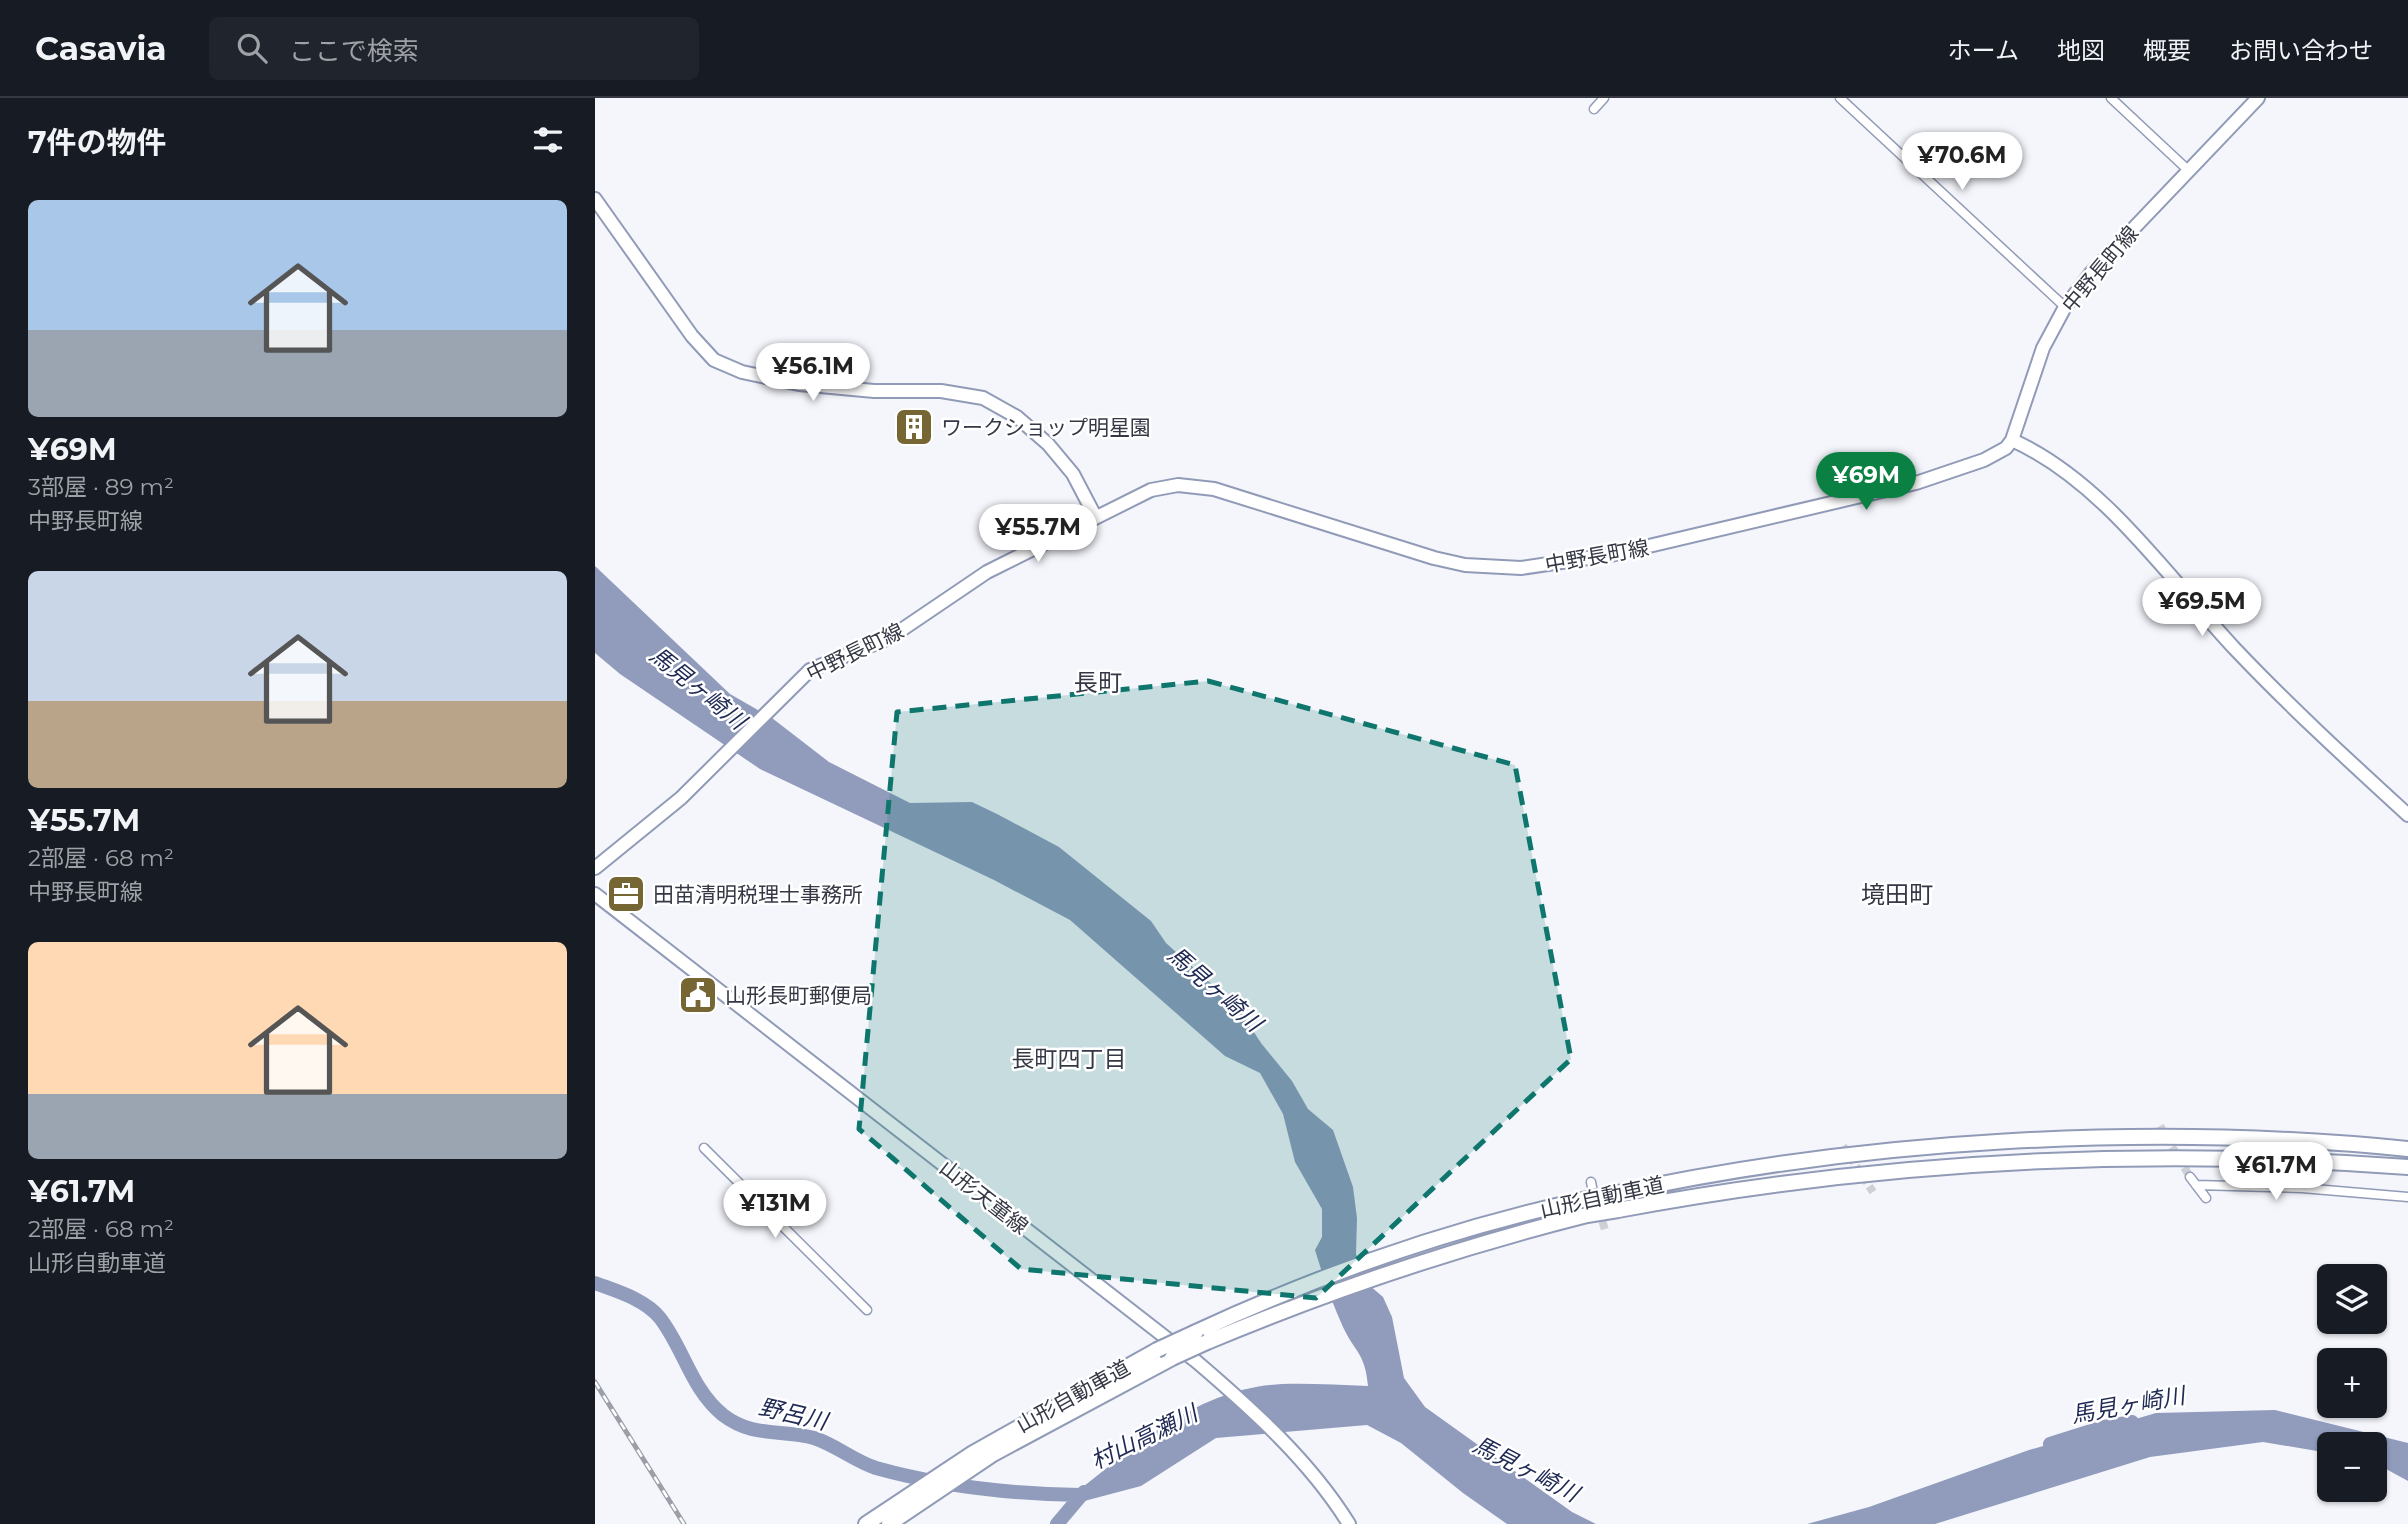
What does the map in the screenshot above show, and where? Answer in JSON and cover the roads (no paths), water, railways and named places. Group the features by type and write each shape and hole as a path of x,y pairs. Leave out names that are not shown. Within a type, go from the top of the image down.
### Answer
{"highway":[{"name":"山形自動車道","path":"882,1521 993,1454 1172,1358 1250,1307 1335,1273 1484,1226 1582,1200 1746,1170 1865,1154 2058,1140 2189,1138 2408,1149"},
{"name":"山形自動車道","path":"882,1521 973,1453 1157,1350 1251,1323 1358,1282 1491,1240 1587,1216 1841,1175 1999,1163 2159,1158 2256,1159 2408,1167"}],"main road":[{"name":"中野長町線","path":"595,867 681,798 810,670 891,637 987,572 1151,489 1191,486 1258,502 1465,565 1545,566 1615,554 1916,484 1984,460 2006,448 2012,440 2043,348 2065,307 2091,273 2258,98"},
{"path":"595,199 692,336 714,360 742,372 799,384 874,391 941,391 983,398 1017,417 1048,444 1073,474 1095,516"},
{"path":"2012,440 2041,453 2086,486 2283,700 2408,815"},
{"name":"山形天童線","path":"595,894 1226,1387 1305,1465 1349,1524"}],"street":[{"path":"1594,109 1604,98"},
{"path":"1840,98 2065,307"},
{"path":"2111,98 2189,171"},
{"path":"704,1149 867,1310"},
{"path":"2190,1177 2206,1198"},
{"path":"2196,1185 2302,1188 2408,1197"}],"water":[{"path":"595,566 730,694 772,718 829,762 910,803 972,802 997,814 1059,847 1151,921 1166,943 1239,1009 1261,1043 1292,1081 1308,1109 1333,1130 1353,1187 1357,1218 1356,1254 1369,1285 1383,1297 1392,1317 1404,1378 1425,1407 1572,1512 1596,1524 1507,1524 1401,1443 1367,1425 1216,1438 1141,1486 1073,1504 1073,1495 1144,1439 1195,1408 1222,1396 1251,1388 1282,1384 1368,1386 1362,1360 1339,1318 1318,1260 1315,1250 1322,1237 1322,1209 1295,1162 1283,1114 1260,1073 1225,1056 1070,920 994,880 760,769 620,674 595,653"},
{"path":"2275,1410 2364,1432 2317,1432 2317,1451 2263,1442 2150,1457 1935,1524 1807,1524 1869,1507 2029,1450 2156,1413"},
{"path":"2387,1438 2408,1443 2408,1481 2387,1470"}],"waterway":[{"name":"野呂川","path":"595,1283 630,1296 654,1311 712,1405 723,1415 745,1427 814,1438 868,1465 901,1475 1003,1491 1080,1495"},
{"name":"馬見ヶ崎川","path":"2050,1444 2104,1427 2132,1422"},
{"name":"村山高瀬川","path":"1057,1524 1084,1492"}],"tunnel":[{"path":"2160,1126 2190,1177"},
{"path":"1843,1146 1873,1192"},
{"path":"1599,1210 1605,1230"}],"railway":[{"path":"595,1382 684,1524"}],"place":[{"name":"ワークショップ明星園","path":"914,427"},
{"name":"田苗清明税理士事務所","path":"626,894"},
{"name":"山形長町郵便局","path":"698,995"}],"district":[{"name":"長町","path":"1098,682"},
{"name":"境田町","path":"1897,894"},
{"name":"長町四丁目","path":"1069,1059"}]}
